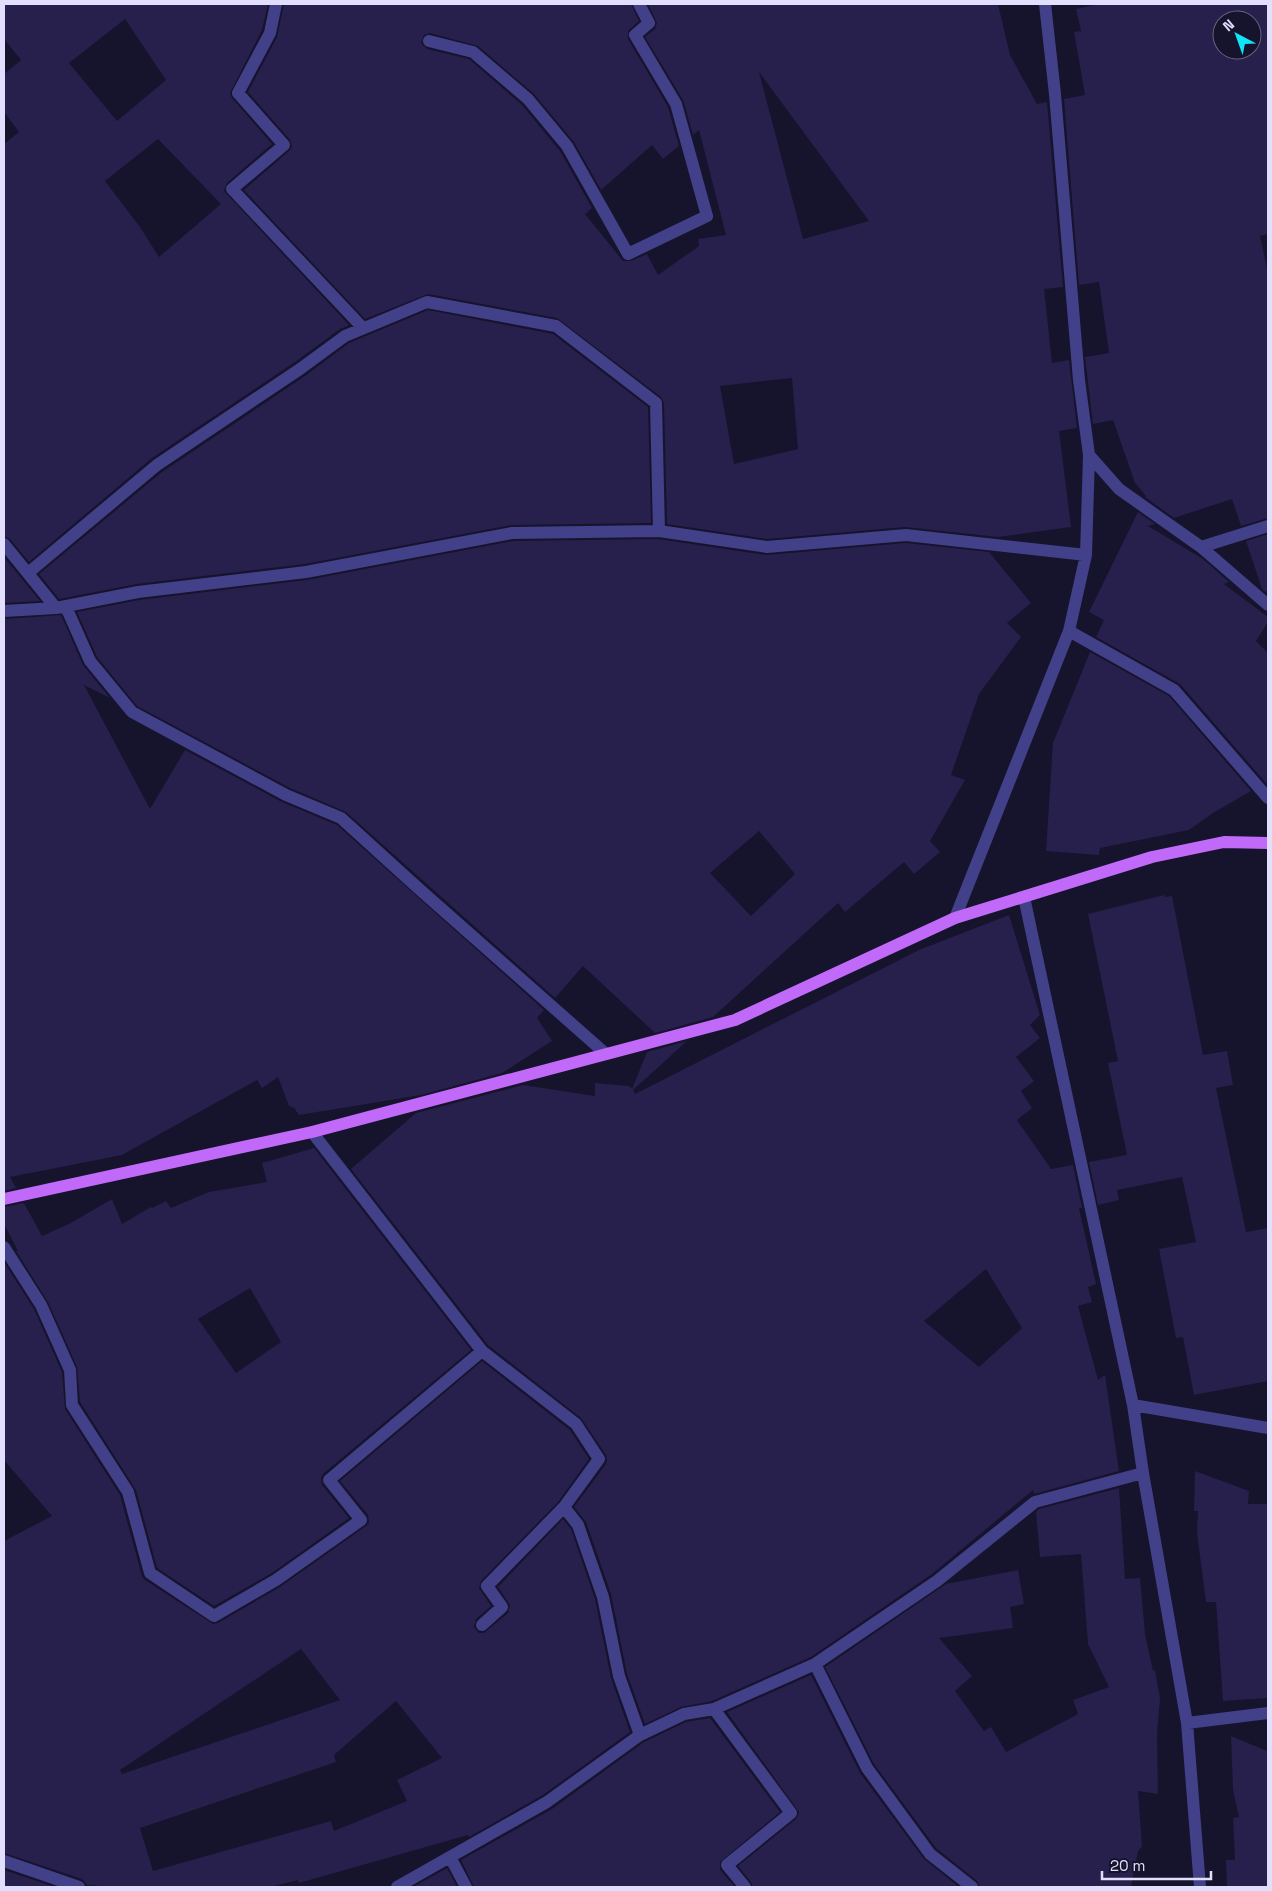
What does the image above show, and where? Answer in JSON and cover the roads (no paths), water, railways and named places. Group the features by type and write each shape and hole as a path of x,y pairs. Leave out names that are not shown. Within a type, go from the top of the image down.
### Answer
{"main road":[{"path":"4,1200 312,1132 735,1020 955,918 1152,857 1224,842 1268,843"}],"street":[{"path":"276,4 270,33 238,93 284,145 232,189 363,328"},
{"path":"429,41 473,52 528,99 567,146 628,254 707,216 676,104 635,34 649,23 639,4"},
{"path":"955,918 1069,631 1086,555 1089,455 1079,380 1056,104 1045,4"},
{"path":"28,573 157,465 300,369 345,336 427,302 556,326 656,404 659,531"},
{"path":"1089,455 1118,489 1201,547 1268,605"},
{"path":"1201,547 1268,526"},
{"path":"4,611 61,608 138,592 306,572 512,532 659,531 767,547 906,535 1086,555"},
{"path":"4,544 61,608 90,661 132,712 286,795 341,818 606,1054"},
{"path":"1069,631 1174,690 1268,798"},
{"path":"1024,897 1134,1405 1143,1473 1187,1723 1200,1887"},
{"path":"312,1132 482,1351 576,1424 599,1459 564,1507 487,1586 502,1607 482,1625"},
{"path":"4,1247 41,1305 70,1370 72,1405 128,1492 150,1573 214,1616 276,1580 361,1520 329,1480 482,1351"},
{"path":"1134,1405 1268,1428"},
{"path":"398,1887 547,1802 640,1735 684,1714 714,1709 815,1664 938,1581 1035,1502 1143,1473"},
{"path":"564,1507 578,1525 604,1597 619,1676 640,1735"},
{"path":"815,1664 867,1768 930,1854 972,1887"},
{"path":"714,1709 790,1813 727,1865 745,1887"},
{"path":"1187,1723 1268,1713"},
{"path":"450,1857 466,1887"},
{"path":"4,1861 80,1887"}]}
